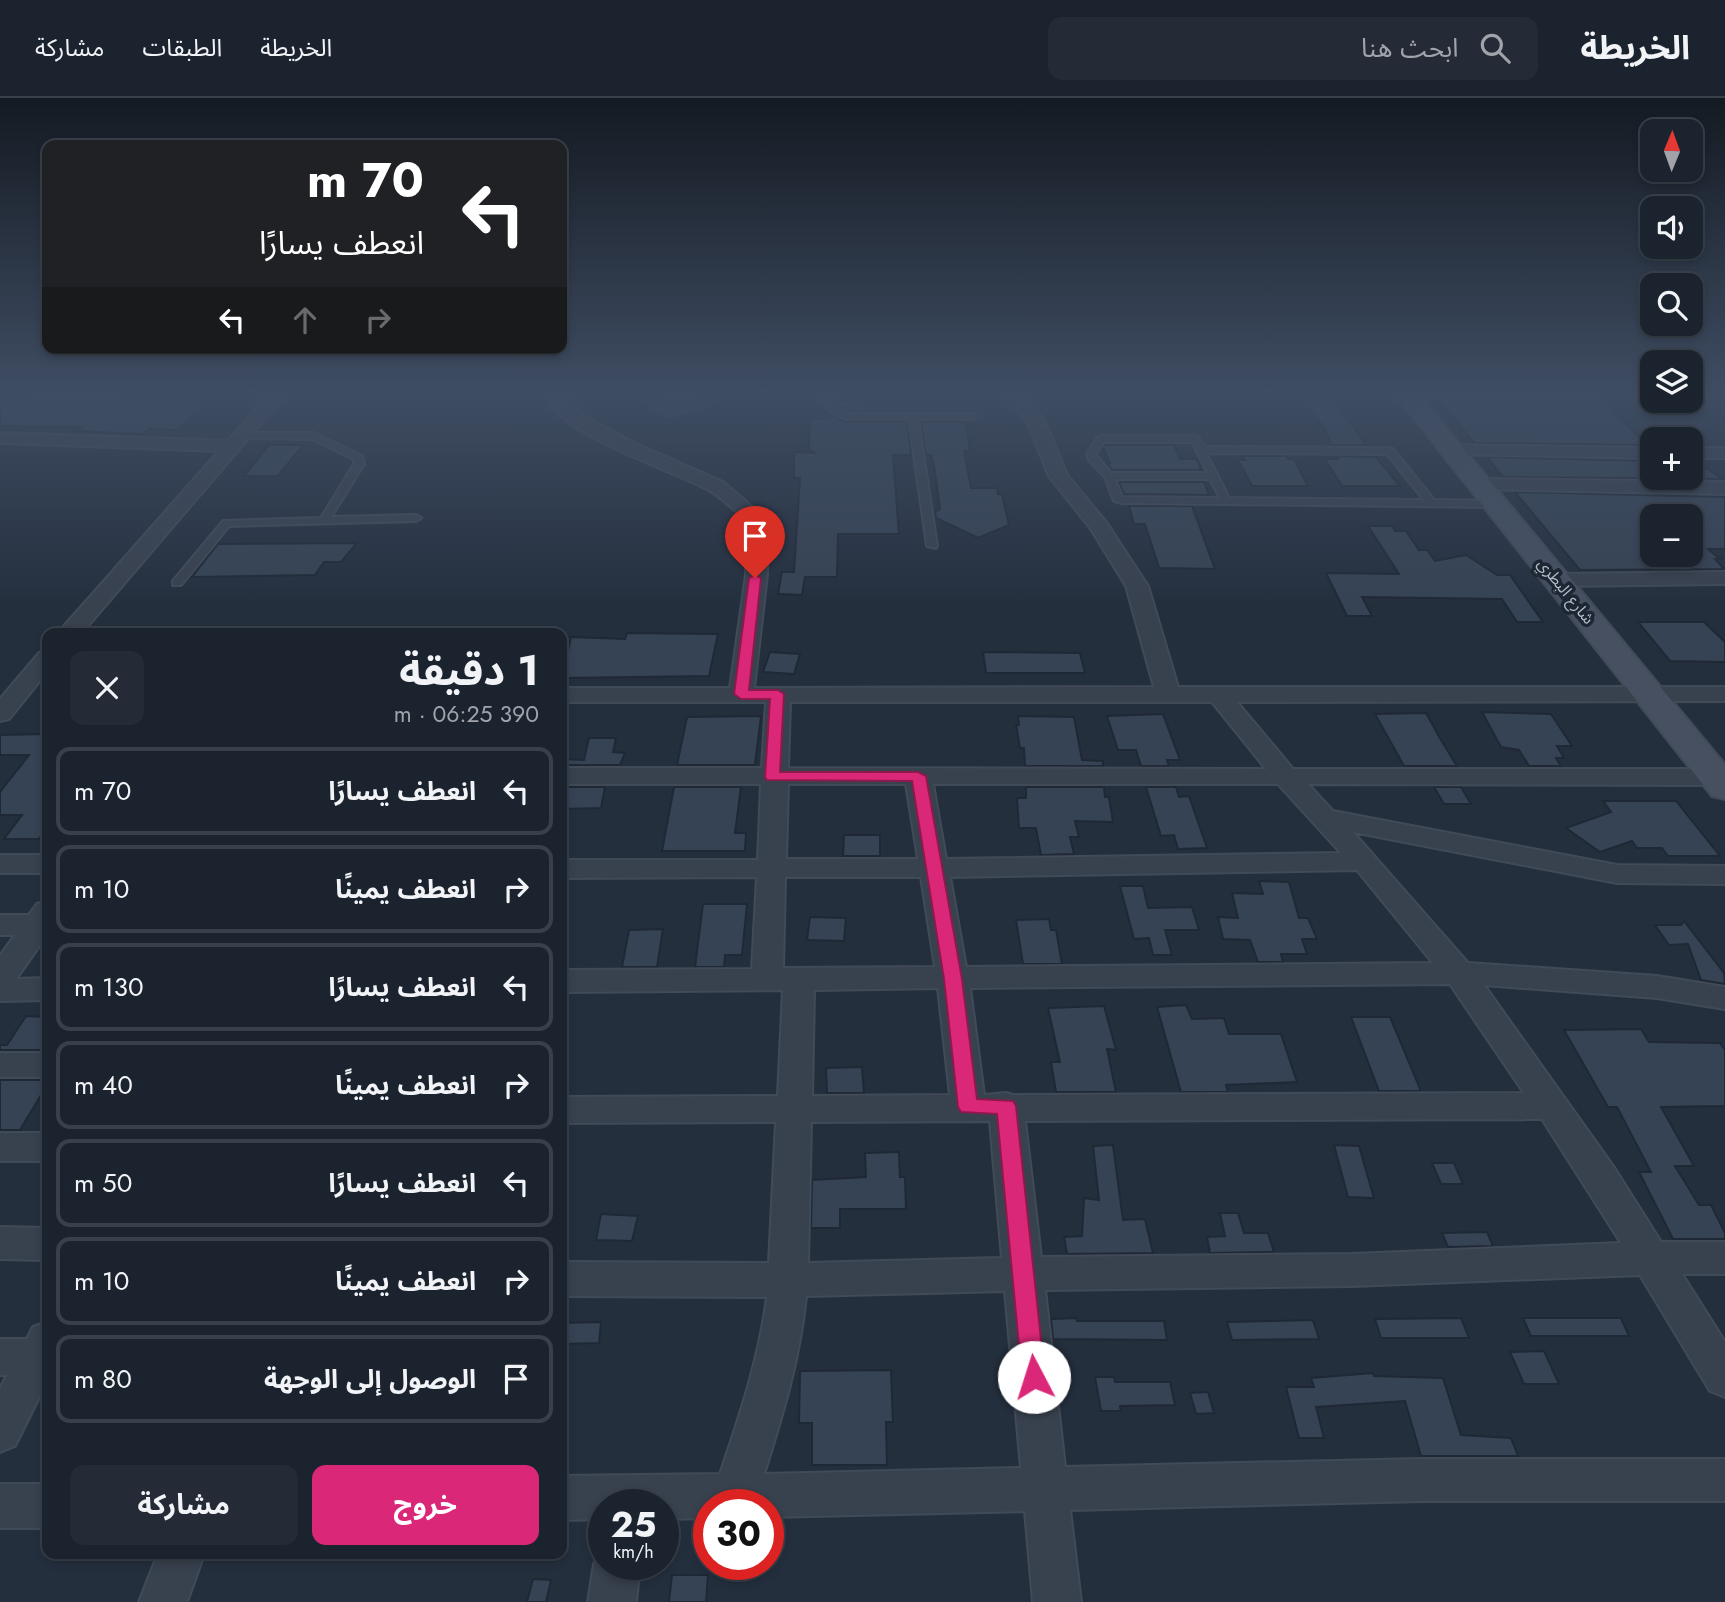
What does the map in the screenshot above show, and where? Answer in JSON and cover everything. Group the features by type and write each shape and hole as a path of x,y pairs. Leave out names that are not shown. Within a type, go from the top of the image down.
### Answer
{"main road":[{"name":"شارع البطري","path":"1463,464 1721,783"}],"street":[{"path":"73,628 215,464"},
{"path":"670,464 716,486 754,517 757,523 757,558 741,694"},
{"path":"1053,464 1058,476 1099,526 1137,586 1168,694"},
{"path":"1487,494 1725,488"},
{"path":"1557,580 1725,578"},
{"path":"0,714 8,695 42,663"},
{"path":"737,1489 772,1382 782,1338 788,1280 794,1109 772,869 773,777 778,694"},
{"path":"1218,694 1285,776 1460,973 1549,1106 1602,1179 1725,1378"},
{"path":"567,695 1725,694"},
{"path":"8,695 42,695"},
{"path":"567,776 1285,776 1721,783"},
{"path":"918,776 953,979 968,1107"},
{"path":"1325,818 1617,874 1725,875"},
{"path":"567,869 934,868 1364,862"},
{"path":"0,864 42,864"},
{"path":"0,925 42,920"},
{"path":"0,979 42,923"},
{"path":"567,981 1460,973 1657,986 1725,998"},
{"path":"0,990 42,989"},
{"path":"0,1065 42,1065"},
{"path":"567,1110 1006,1106 1549,1106"},
{"path":"1006,1106 1057,1602"},
{"path":"0,1147 42,1147"},
{"path":"0,1244 42,1244"},
{"path":"567,1279 788,1280 1025,1273 1352,1270 1653,1258 1725,1258"},
{"path":"0,1432 29,1351"},
{"path":"784,1495 1421,1480 1725,1480"},
{"path":"567,1498 588,1499"},
{"path":"0,1506 42,1506"},
{"path":"163,1602 179,1559"},
{"path":"612,1602 615,1580"}],"lane":[{"path":"325,519 359,464"},
{"path":"920,464 932,546"},
{"path":"1098,464 1110,476 1116,497 1122,500 1432,504 1487,494"},
{"path":"1210,464 1226,501"},
{"path":"1400,464 1432,504"},
{"path":"1110,476 1215,476"},
{"path":"177,583 226,523 416,518"}],"building":[{"path":"254,464 288,464 278,476 244,476"},
{"path":"794,464 894,464 899,534 838,534 837,577 805,577 802,595 778,594 782,572 794,572 800,478 794,478"},
{"path":"966,464 971,488 997,488 998,494 1002,494 1009,525 978,538 936,518 935,512 940,509 934,465"},
{"path":"1108,464 1199,464 1201,470 1112,470"},
{"path":"1240,464 1297,464 1308,486 1252,486"},
{"path":"1328,464 1382,464 1400,486 1342,486"},
{"path":"1493,464 1640,464 1640,478 1503,477"},
{"path":"1703,469 1708,469 1722,479 1703,479"},
{"path":"1119,482 1204,482 1209,495 1124,494"},
{"path":"1515,492 1725,497 1725,549 1708,549 1720,559 1715,559 1724,569 1580,570"},
{"path":"1129,506 1192,506 1215,569 1159,568 1145,524 1134,524"},
{"path":"1368,526 1392,526 1395,531 1406,531 1419,550 1427,550 1435,561 1466,555 1497,575 1510,575 1543,622 1517,622 1502,599 1362,597 1372,616 1347,616 1326,573 1399,574"},
{"path":"357,543 341,562 324,562 315,575 192,577 218,544"},
{"path":"1638,622 1704,622 1725,642 1725,662 1670,661"},
{"path":"627,633 718,634 709,676 567,678 567,655 571,637 625,639"},
{"path":"770,652 800,654 794,674 763,672"},
{"path":"983,652 1080,653 1085,673 986,673"},
{"path":"1482,712 1551,714 1572,746 1557,746 1564,758 1556,758 1561,766 1529,766 1519,750 1501,747"},
{"path":"1426,713 1457,766 1404,766 1375,714"},
{"path":"1163,714 1180,760 1167,760 1169,766 1141,766 1136,750 1118,750 1107,716"},
{"path":"761,716 755,765 677,765 687,717"},
{"path":"1018,716 1074,717 1082,760 1103,761 1103,766 1025,766 1024,748 1020,748 1016,725 1019,725"},
{"path":"42,734 42,834 39,839 4,839 22,815 0,815 0,792 29,755 0,755 0,735"},
{"path":"589,738 616,738 613,752 625,753 620,765 567,765 567,759 584,760"},
{"path":"567,787 605,787 601,808 567,809"},
{"path":"674,787 741,787 735,833 746,833 745,851 662,851"},
{"path":"1026,787 1104,787 1105,797 1109,797 1113,822 1075,821 1079,837 1070,837 1074,854 1041,855 1036,828 1019,828 1017,798 1026,798"},
{"path":"1146,787 1176,787 1179,797 1189,796 1207,848 1178,849 1174,835 1161,836"},
{"path":"1434,787 1461,787 1471,804 1444,804"},
{"path":"1603,801 1676,801 1720,856 1668,856 1662,848 1637,848 1632,841 1600,852 1566,828 1611,812"},
{"path":"844,835 880,835 880,856 843,856"},
{"path":"1259,881 1289,882 1299,918 1308,918 1317,939 1302,939 1307,954 1281,954 1283,962 1258,962 1250,940 1223,939 1218,917 1238,918 1232,893 1263,894"},
{"path":"1120,886 1143,886 1148,908 1192,907 1199,930 1165,930 1172,955 1153,955 1149,938 1134,939"},
{"path":"703,904 747,904 742,955 725,955 724,967 695,967"},
{"path":"810,917 846,918 844,941 807,940"},
{"path":"1049,919 1051,930 1056,930 1062,964 1023,964 1016,920"},
{"path":"1684,921 1724,973 1725,984 1701,980 1688,944 1669,945 1655,925 1681,925"},
{"path":"663,929 657,967 622,967 629,930"},
{"path":"1186,1005 1192,1019 1224,1018 1229,1034 1281,1034 1297,1082 1226,1085 1228,1092 1181,1092 1157,1007"},
{"path":"1104,1006 1116,1050 1107,1049 1116,1092 1056,1092 1051,1062 1060,1062 1048,1008"},
{"path":"26,1016 42,1017 42,1050 0,1050 0,1045 7,1045"},
{"path":"1351,1017 1390,1017 1421,1091 1379,1091"},
{"path":"1641,1029 1649,1042 1720,1043 1725,1050 1725,1106 1661,1107 1694,1166 1675,1166 1699,1205 1711,1205 1725,1233 1725,1239 1673,1239 1639,1172 1651,1172 1617,1107 1608,1107 1564,1030"},
{"path":"862,1067 864,1093 827,1093 826,1068"},
{"path":"0,1080 42,1080 42,1093 20,1130 0,1130"},
{"path":"1113,1145 1123,1220 1145,1219 1153,1253 1067,1254 1064,1237 1082,1236 1084,1198 1099,1200 1093,1146"},
{"path":"1334,1145 1359,1146 1374,1198 1348,1197"},
{"path":"899,1152 900,1177 905,1177 906,1209 840,1209 840,1228 811,1228 812,1180 866,1177 865,1153"},
{"path":"1432,1163 1454,1163 1463,1184 1441,1184"},
{"path":"1220,1213 1238,1213 1244,1233 1268,1233 1274,1252 1210,1253 1207,1237 1225,1236"},
{"path":"601,1214 638,1216 632,1241 596,1240"},
{"path":"1487,1232 1493,1246 1448,1247 1442,1233"},
{"path":"1076,1318 1077,1321 1164,1321 1167,1340 1053,1339 1051,1319"},
{"path":"1461,1318 1469,1338 1381,1338 1375,1319"},
{"path":"1523,1318 1621,1318 1629,1336 1531,1336"},
{"path":"1313,1320 1319,1339 1232,1340 1227,1322"},
{"path":"601,1322 599,1343 567,1344 567,1323"},
{"path":"1544,1351 1559,1384 1524,1384 1510,1352"},
{"path":"891,1370 893,1422 886,1422 887,1465 812,1465 812,1423 799,1423 800,1371"},
{"path":"1373,1373 1374,1376 1443,1378 1461,1435 1511,1438 1518,1456 1421,1456 1405,1401 1316,1407 1324,1438 1299,1438 1286,1387 1314,1387 1311,1378"},
{"path":"1095,1377 1114,1377 1115,1382 1170,1382 1175,1405 1120,1406 1121,1411 1101,1411"},
{"path":"1208,1392 1214,1413 1196,1414 1190,1393"},
{"path":"679,1575 693,1575 693,1580 708,1580 706,1602 669,1602 671,1580 679,1580"},
{"path":"533,1579 551,1580 546,1602 527,1602"}],"route":[{"path":"755,578 741,694 778,694 773,777 918,776 953,979 968,1107 1006,1106 1034,1377"}]}
